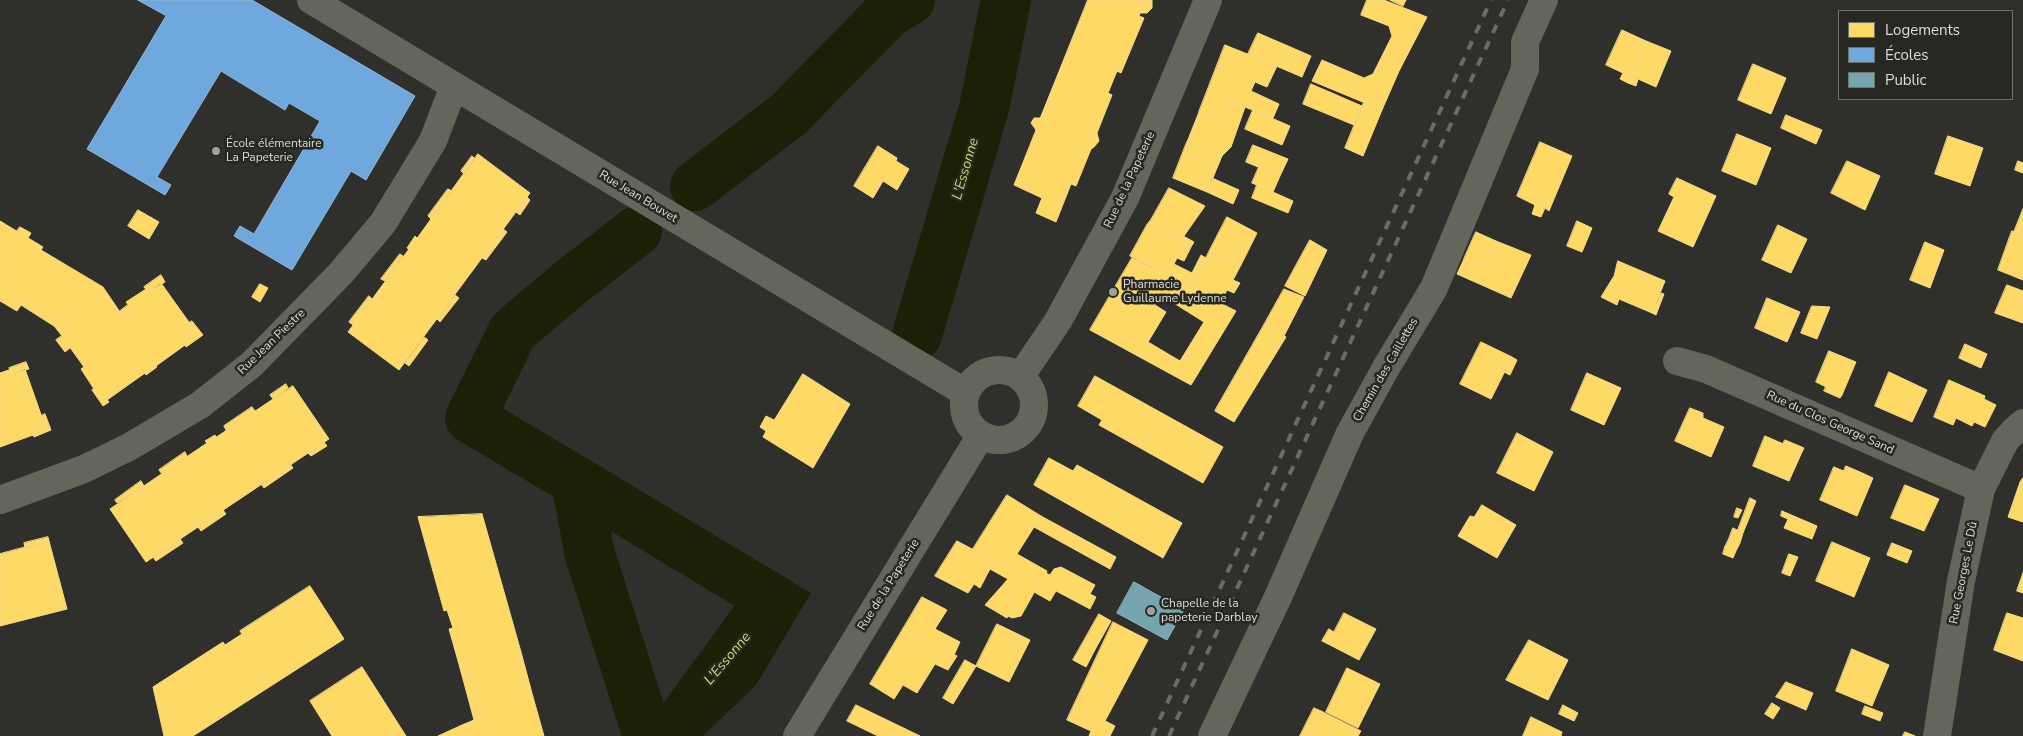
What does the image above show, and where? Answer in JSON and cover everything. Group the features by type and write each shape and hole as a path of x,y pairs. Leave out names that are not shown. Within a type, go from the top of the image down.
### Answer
{"street":[{"name":"Rue Jean Bouvet","path":"311,0 966,393"},
{"name":"Rue de la Papeterie","path":"1020,377 1058,321 1125,198 1208,0"},
{"name":"Chemin des Caillettes","path":"1212,736 1278,598 1350,433 1387,366 1434,288 1525,69 1525,42 1544,0"},
{"name":"Rue Jean Piestre","path":"0,500 84,469 129,447 200,404 252,364 341,273 383,223 432,141 454,86"},
{"name":"Rue du Clos George Sand","path":"1677,360 1706,369 1981,489"},
{"path":"1003,370 1020,377 1028,386 1033,396 1034,408 1028,424 1015,436 1004,440 992,439 981,435 972,427 966,417 964,405 966,393 970,385 985,372 1003,370"},
{"name":"Rue Georges Le Dû","path":"1937,736 1961,581 1981,489 2006,441 2023,423"},
{"name":"Rue de la Papeterie","path":"797,736 981,435"}],"water":[{"path":"761,563 811,593 756,685 703,736 632,736 654,716 735,605"}],"building: Logements":[{"path":"1088,0 1145,0 1139,16 1144,18 1121,73 1117,71 1108,93 1112,95 1097,133 1093,131 1086,147 1091,149 1076,186 1071,184 1056,222 1036,213 1042,198 1014,185 1036,130 1031,123 1034,118 1040,118"},
{"path":"1145,0 1152,0 1152,8 1147,13 1140,13"},
{"path":"1367,0 1384,0 1427,17 1399,71 1382,110 1312,81 1322,60 1364,78 1373,74 1392,36 1389,26 1361,15"},
{"path":"1390,0 1406,0 1403,6"},
{"path":"1622,30 1646,41 1628,83 1620,79 1623,73 1606,65"},
{"path":"1258,33 1311,56 1302,77 1248,54"},
{"path":"1646,41 1671,51 1656,87 1638,79 1636,86 1628,83"},
{"path":"1225,45 1277,66 1267,87 1255,82 1251,91 1279,104 1273,118 1232,102 1223,123 1199,112"},
{"path":"1753,64 1786,78 1771,114 1738,100"},
{"path":"1311,84 1362,106 1354,125 1303,104"},
{"path":"1232,102 1245,107 1231,147 1222,156 1187,142 1199,112 1223,123"},
{"path":"1364,102 1382,110 1363,156 1345,148"},
{"path":"1253,110 1290,126 1282,145 1245,129"},
{"path":"1786,115 1822,130 1816,144 1781,128"},
{"path":"1093,131 1097,133 1099,141 1091,149 1086,147"},
{"path":"1737,134 1771,148 1756,185 1722,171"},
{"path":"1948,136 1983,148 1970,186 1935,174"},
{"path":"1187,142 1222,156 1207,192 1173,178"},
{"path":"1540,142 1572,156 1549,211 1545,208 1541,217 1532,214 1535,205 1517,196"},
{"path":"1253,145 1288,159 1280,176 1246,162"},
{"path":"878,146 897,158 896,161 909,169 897,190 883,181 873,198 854,186"},
{"path":"478,154 530,193 399,370 348,332 409,249 407,248 415,236 417,238"},
{"path":"472,156 475,159 464,174 461,171"},
{"path":"1847,161 1880,176 1865,210 1831,193"},
{"path":"2018,161 2023,163 2023,173 2015,170"},
{"path":"1259,167 1280,176 1273,192 1252,183"},
{"path":"1212,178 1239,190 1233,204 1207,192"},
{"path":"1677,178 1716,196 1693,247 1658,231 1674,197 1669,194"},
{"path":"1257,185 1293,201 1288,213 1252,198"},
{"path":"1169,188 1205,206 1184,236 1151,220"},
{"path":"448,189 452,191 431,219 428,216"},
{"path":"527,197 530,200 520,215 516,212"},
{"path":"2023,209 2023,235 2014,232"},
{"path":"138,210 159,222 149,239 128,226"},
{"path":"1227,217 1257,233 1241,265 1210,250"},
{"path":"1151,220 1187,238 1184,244 1147,225"},
{"path":"0,221 43,247 41,250 103,287 124,318 133,311 126,302 146,289 148,292 161,283 196,332 183,342 185,345 156,366 154,365 144,372 107,400 97,387 94,389 81,369 84,367 59,332 69,326 62,316 58,319 25,299 17,311 0,301"},
{"path":"1577,221 1592,228 1582,252 1567,246"},
{"path":"1147,225 1184,244 1174,264 1192,273 1201,255 1206,258 1191,288 1130,256"},
{"path":"1778,225 1807,239 1791,273 1762,260"},
{"path":"20,227 31,233 28,238 17,231"},
{"path":"503,229 507,232 486,260 482,258"},
{"path":"2012,231 2023,235 2023,280 1998,270"},
{"path":"1476,232 1496,241 1484,268 1464,259"},
{"path":"1187,238 1194,242 1191,247 1184,244"},
{"path":"1310,240 1327,250 1305,296 1285,286"},
{"path":"1496,241 1531,255 1511,298 1457,274 1464,259 1484,268"},
{"path":"1925,242 1944,250 1930,288 1910,280"},
{"path":"1184,244 1191,247 1184,261 1177,258"},
{"path":"1210,250 1241,265 1233,280 1240,283 1234,293 1227,290 1220,303 1191,288"},
{"path":"400,254 403,256 385,281 381,279"},
{"path":"1132,258 1236,311 1191,385 1090,330","holes":["1161,295 1204,322 1180,361 1148,342 1166,312 1155,305"]},
{"path":"1618,261 1665,281 1652,313 1619,299 1617,305 1601,297 1614,276"},
{"path":"161,275 165,282 148,292 144,287"},
{"path":"260,284 268,288 260,302 252,297"},
{"path":"2007,285 2023,291 2023,323 1995,313"},
{"path":"1284,289 1304,297 1284,336 1264,325"},
{"path":"1661,293 1664,294 1656,315 1652,313"},
{"path":"455,295 459,298 440,322 437,319"},
{"path":"369,296 372,299 353,325 349,322"},
{"path":"1767,298 1800,312 1787,342 1755,328"},
{"path":"25,299 58,319 62,316 69,326 59,332 54,326 21,305"},
{"path":"128,305 133,311 124,318 120,311"},
{"path":"1812,306 1830,307 1817,339 1801,333"},
{"path":"192,321 203,335 186,347 183,342 196,332 189,323"},
{"path":"1264,325 1286,337 1234,422 1215,411"},
{"path":"62,336 70,348 65,352 56,340"},
{"path":"424,337 428,340 409,366 405,363"},
{"path":"1481,342 1512,357 1491,399 1460,384"},
{"path":"1965,344 1987,354 1981,368 1959,358"},
{"path":"1829,351 1856,362 1842,395 1816,382"},
{"path":"1512,357 1517,360 1510,375 1504,372"},
{"path":"26,362 29,369 11,374 9,368"},
{"path":"154,365 157,367 146,375 144,372"},
{"path":"25,369 45,426 31,431 33,435 0,447 0,373 9,370 11,374"},
{"path":"1889,372 1927,390 1912,422 1875,406"},
{"path":"1587,373 1621,388 1604,425 1571,410"},
{"path":"803,374 850,404 813,468 763,437 766,431 760,427 766,416 774,420"},
{"path":"1095,376 1223,447 1203,483 1099,425 1102,420 1078,406"},
{"path":"1949,380 1985,396 1984,399 1996,405 1985,427 1974,422 1972,426 1956,418 1953,425 1934,417"},
{"path":"286,384 288,388 273,399 270,395"},
{"path":"293,386 329,439 146,562 110,509 207,443 205,441 215,435 216,437"},
{"path":"97,387 109,402 103,406 92,390"},
{"path":"1826,387 1842,395 1840,398 1824,391"},
{"path":"252,407 255,411 226,430 224,426"},
{"path":"1690,408 1703,413 1703,418 1724,427 1711,457 1675,441"},
{"path":"45,414 51,430 34,437 31,431 45,426 41,416"},
{"path":"1517,433 1553,452 1534,491 1497,473"},
{"path":"1765,436 1802,452 1789,481 1753,466"},
{"path":"1785,440 1804,448 1802,452 1783,444"},
{"path":"324,442 327,446 311,456 308,453"},
{"path":"185,452 187,456 162,474 159,470"},
{"path":"1049,458 1073,471 1077,465 1182,523 1163,558 1034,485"},
{"path":"291,465 293,468 264,488 261,484"},
{"path":"1846,466 1860,472 1858,477 1844,471"},
{"path":"1834,467 1858,477 1860,472 1873,478 1857,516 1820,500"},
{"path":"2023,478 2023,522 2008,517"},
{"path":"141,481 144,486 117,503 115,500"},
{"path":"1905,485 1939,499 1924,531 1891,518"},
{"path":"1007,495 1041,516 1017,554 1047,571 1046,573 1050,575 1054,569 1061,567 1095,585 1090,594 1096,597 1090,609 973,549"},
{"path":"1750,498 1756,501 1743,533 1738,530"},
{"path":"1482,505 1516,525 1497,558 1458,536 1470,516 1474,517"},
{"path":"1737,508 1742,510 1738,518 1734,517"},
{"path":"223,510 226,514 201,531 198,527"},
{"path":"1782,511 1817,526 1812,539 1784,528 1788,519 1781,516"},
{"path":"482,514 521,652 517,653 530,698 533,697 544,736 438,736 462,725 464,729 483,720 468,666 460,668 449,629 453,628 447,610 444,611 418,517"},
{"path":"1041,516 1116,557 1110,569 1034,527"},
{"path":"1733,528 1743,533 1740,543 1729,539"},
{"path":"48,537 49,541 25,548 24,543"},
{"path":"180,539 183,543 156,561 153,557"},
{"path":"1729,539 1740,543 1736,551 1725,547"},
{"path":"49,541 67,609 0,626 0,554"},
{"path":"957,541 1023,574 1010,600 1015,603 1007,618 985,605 1008,579 990,569 980,588 974,584 968,593 935,576"},
{"path":"1832,542 1870,558 1854,597 1816,581"},
{"path":"1892,543 1912,551 1907,563 1887,555"},
{"path":"1725,547 1736,551 1733,558 1723,554"},
{"path":"1789,554 1798,557 1790,576 1782,573"},
{"path":"2023,573 2023,593 2017,591"},
{"path":"1023,574 1040,582 1021,616 1012,618 1008,616 1015,603 1010,600"},
{"path":"1040,582 1056,591 1050,601 1034,592"},
{"path":"310,586 344,639 193,736 164,736 153,687 223,642 225,645 242,634 240,631"},
{"path":"922,597 947,610 935,629 960,642 954,655 903,629"},
{"path":"1344,613 1376,629 1359,660 1328,644"},
{"path":"2007,613 2023,618 2023,661 1994,650"},
{"path":"1099,614 1111,621 1097,646 1085,639"},
{"path":"1113,622 1148,640 1105,721 1074,705"},
{"path":"997,624 1030,640 1009,682 976,666"},
{"path":"903,629 957,656 948,670 935,664 917,693 903,685 894,699 870,684"},
{"path":"1329,629 1334,632 1328,644 1322,641"},
{"path":"1085,639 1097,646 1086,667 1073,660"},
{"path":"1529,640 1568,660 1548,700 1506,680"},
{"path":"1852,649 1889,665 1872,706 1836,691"},
{"path":"521,652 533,697 530,698 517,653"},
{"path":"965,660 976,666 953,704 943,698"},
{"path":"468,666 483,720 464,729 462,725 474,720 460,668"},
{"path":"362,667 406,736 332,736 310,701"},
{"path":"1347,668 1380,684 1358,728 1326,712"},
{"path":"1786,682 1813,693 1806,710 1776,697"},
{"path":"1772,703 1780,708 1773,719 1765,714"},
{"path":"856,705 920,736 878,736 847,721"},
{"path":"1074,705 1115,726 1110,736 1089,736 1091,731 1067,720"},
{"path":"1563,705 1578,713 1574,721 1559,714"},
{"path":"1865,706 1883,713 1880,721 1862,714"},
{"path":"1314,708 1321,711 1309,736 1300,736"},
{"path":"1321,711 1361,731 1358,736 1309,736"},
{"path":"1531,717 1562,732 1561,736 1523,736"},
{"path":"1905,732 1915,736 1903,736"}],"building: Écoles":[{"path":"138,0 252,0 415,96 366,180 351,171 292,270 234,236 240,226 254,234 320,121 289,103 285,110 221,71 157,177 171,185 165,195 87,149 166,16"}],"building: Public":[{"name":"Chapelle de la papeterie Darblay","path":"1134,582 1184,610 1167,640 1117,613"}],"waterway":[{"path":"695,186 789,114 890,11 910,0"},
{"name":"L'Essonne","path":"917,335 984,108 1006,0"},
{"path":"637,231 571,282 513,331 470,418 576,481 590,555 648,736"},
{"path":"576,481 772,599"}],"railway":[{"path":"1152,736 1491,0"},
{"path":"1169,736 1508,0"}],"place":[{"name":"École élémentaire La Papeterie","path":"216,151"},
{"name":"Pharmacie Guillaume Lydenne","path":"1113,292"},
{"name":"Chapelle de la papeterie Darblay","path":"1151,611"}]}
